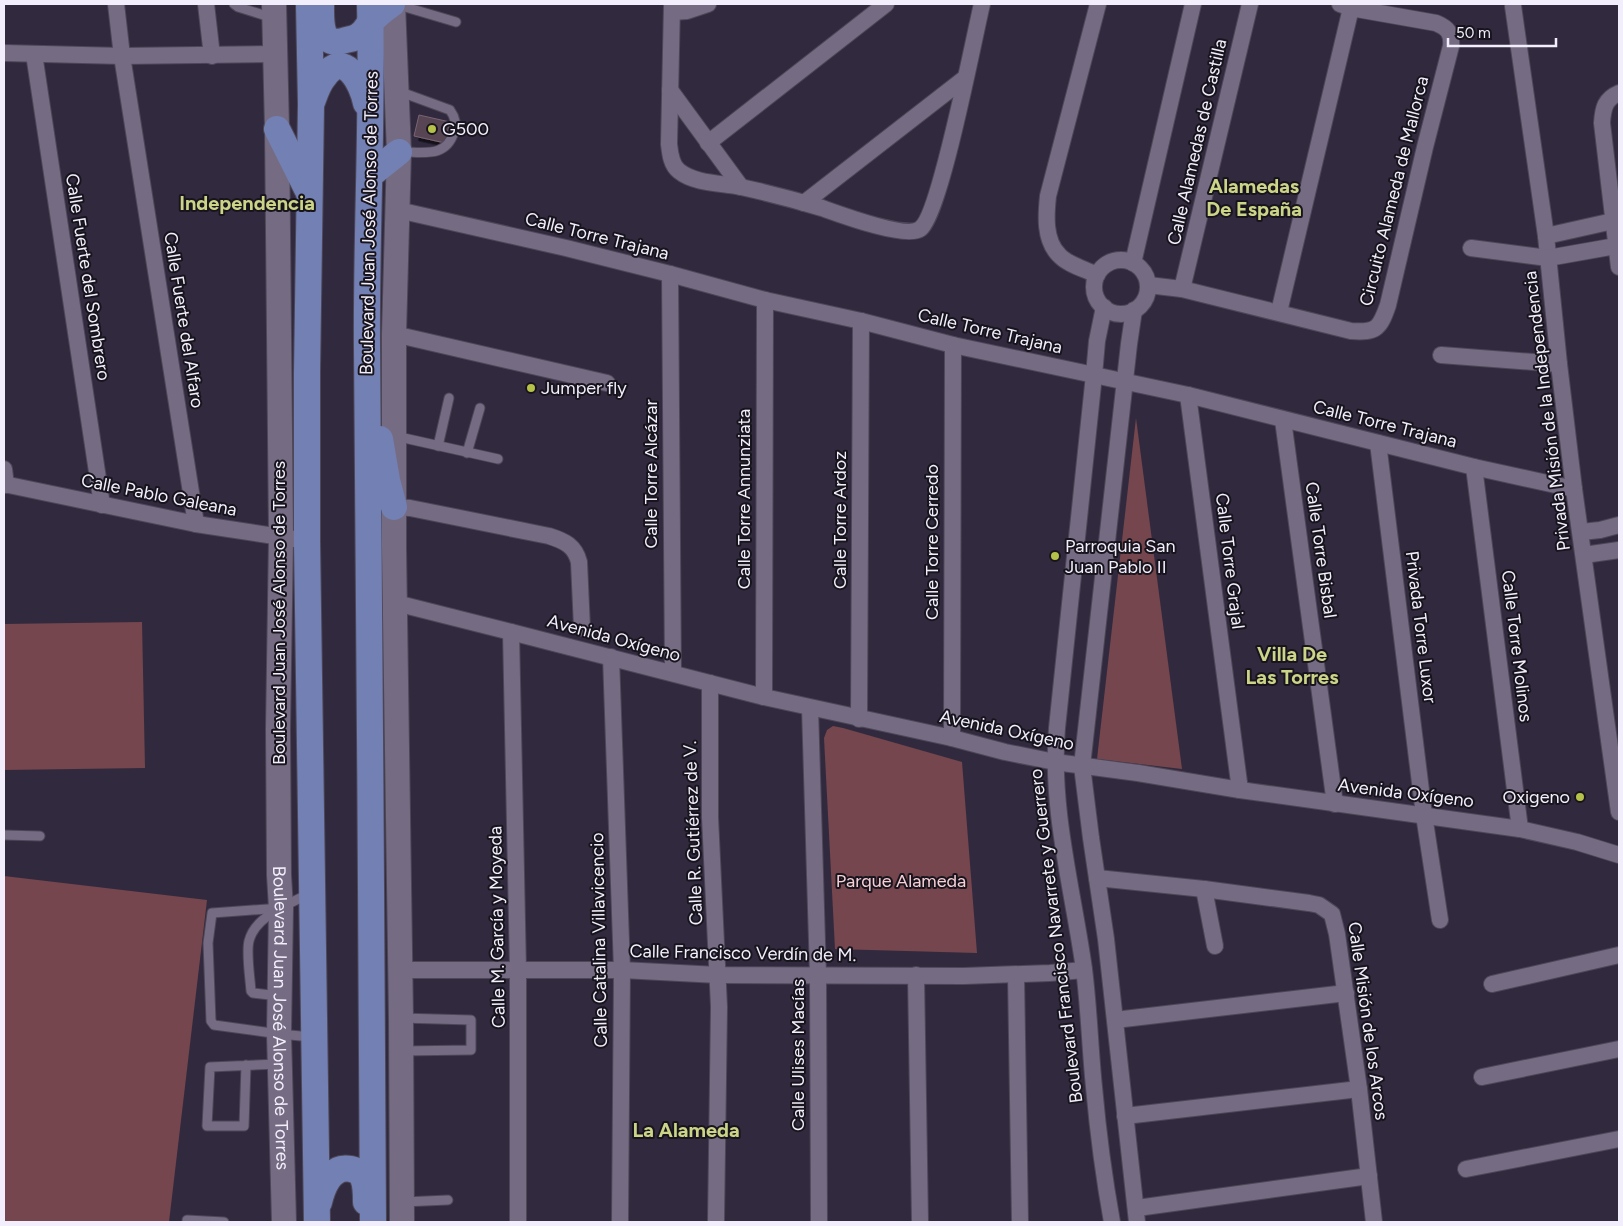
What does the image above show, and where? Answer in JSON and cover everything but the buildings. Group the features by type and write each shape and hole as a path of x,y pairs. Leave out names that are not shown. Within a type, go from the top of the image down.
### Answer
{"main road":[{"name":"Boulevard Juan José Alonso de Torres","path":"309,4 311,104 307,374 307,541 317,1216"},
{"path":"320,4 321,28 325,36 335,42 342,42 357,37 362,33 370,13 393,4"},
{"name":"Boulevard Juan José Alonso de Torres","path":"370,13 370,175 366,343 373,944 373,1222"},
{"path":"311,104 327,73 339,66 349,69 354,72 361,86 370,128"},
{"path":"277,129 309,193"},
{"path":"370,175 399,152"},
{"path":"366,343 384,462 394,507"},
{"path":"317,1216 326,1181 336,1171 345,1168 360,1173 364,1179 367,1222"}],"street":[{"name":"Calle Fuerte del Alfaro","path":"116,4 122,56 196,524"},
{"path":"206,4 212,56"},
{"path":"393,4 399,152 394,334 394,507 402,1212"},
{"path":"708,4 687,11 672,8 669,144 671,159 675,167 680,172 702,180 804,203 891,230 911,232 920,230 927,220 935,200 982,4"},
{"path":"708,143 886,4"},
{"path":"1097,275 1068,262 1059,255 1052,245 1047,230 1046,214 1048,196 1098,4"},
{"path":"1133,263 1193,4"},
{"name":"Calle Alamedas de Castilla","path":"1182,290 1250,4"},
{"path":"1280,312 1345,6"},
{"name":"Circuito Alameda de Mallorca","path":"1148,285 1182,290 1280,312 1351,331 1372,331 1378,327 1388,304 1452,38 1445,27 1436,23 1345,6"},
{"name":"Privada Misión de la Independencia","path":"1513,6 1546,236 1574,489 1619,812"},
{"name":"Boulevard Juan José Alonso de Torres","path":"274,11 281,537 278,729 279,875 282,908 279,1064 284,1222"},
{"path":"4,53 122,56 276,54"},
{"name":"Calle Fuerte del Sombrero","path":"34,54 102,505"},
{"path":"804,203 965,78"},
{"path":"670,90 741,188"},
{"path":"1619,93 1611,97 1604,105 1602,113 1603,140 1619,267"},
{"name":"Calle Torre Trajana","path":"398,210 566,248 765,300 861,321 953,345 1188,396 1378,444 1574,489"},
{"path":"1546,236 1613,222"},
{"path":"1471,248 1548,258 1616,246"},
{"path":"1123,260 1133,263 1141,268 1146,276 1148,285 1144,299 1134,310 1127,313 1111,312 1098,301 1094,284 1097,275 1103,266 1112,261 1123,260"},
{"name":"Calle Torre Alcázar","path":"670,274 673,673"},
{"name":"Calle Torre Annunziata","path":"764,697 765,300"},
{"path":"1094,375 1097,341 1104,307"},
{"path":"1134,310 1128,344 1126,382 1082,766 1106,939 1137,1215 1369,1176"},
{"name":"Calle Torre Ardoz","path":"859,719 861,321"},
{"path":"394,334 607,383"},
{"name":"Calle Torre Cerredo","path":"952,738 953,345"},
{"path":"1441,355 1559,364"},
{"name":"Boulevard Francisco Navarrete y Guerrero","path":"1094,375 1057,728 1055,782 1084,970 1094,1089 1112,1222"},
{"name":"Calle Torre Grajal","path":"1188,396 1240,790"},
{"name":"Calle Torre Bisbal","path":"1283,420 1335,804"},
{"name":"Privada Torre Luxor","path":"1378,444 1424,815 1440,920"},
{"name":"Calle Torre Molinos","path":"1474,467 1520,829"},
{"name":"Calle Pablo Galeana","path":"4,479 102,505 196,524 307,541"},
{"path":"394,507 410,508 562,540 577,553 582,628"},
{"path":"1581,532 1619,526"},
{"path":"1584,555 1619,550"},
{"path":"1075,556 1105,560"},
{"name":"Avenida Oxígeno","path":"396,603 764,697 952,738 1004,752 1055,762 1138,773 1240,790 1520,829 1576,842 1619,855"},
{"path":"280,608 308,607"},
{"name":"Calle M. García y Moyeda","path":"512,632 518,970 518,1222"},
{"name":"Calle Catalina Villavicencio","path":"611,657 622,970 620,1222"},
{"name":"Calle R. Gutiérrez de V.","path":"710,683 710,827 718,976 716,1222"},
{"name":"Calle Ulises Macías","path":"810,708 818,975 819,1222"},
{"path":"278,729 310,727"},
{"name":"Calle Misión de los Arcos","path":"1097,878 1204,889 1308,903 1319,905 1332,914 1346,993 1374,1222"},
{"path":"1204,889 1215,946"},
{"path":"1492,984 1619,955"},
{"name":"Calle Francisco Verdín de M.","path":"400,970 622,970 718,976 1016,975 1084,970"},
{"path":"916,975 920,1222"},
{"path":"1016,975 1020,1222"},
{"path":"1115,1020 1346,993"},
{"path":"1482,1077 1619,1049"},
{"path":"1125,1116 1359,1089"},
{"path":"1466,1169 1619,1139"}],"lane":[{"path":"234,4 238,7 274,11"},
{"path":"393,4 456,22"},
{"path":"396,90 450,110 456,121 452,141 442,149 435,152 399,152"},
{"path":"438,446 449,398"},
{"path":"467,453 480,408"},
{"path":"394,436 498,460"},
{"path":"4,835 40,836"},
{"path":"279,996 252,993 249,942 254,928 282,908 313,891"},
{"path":"282,908 212,912 208,943 211,1021 214,1025 315,1037"},
{"path":"401,1018 471,1020 471,1050 401,1051"},
{"path":"246,1065 244,1126 207,1126 210,1067 246,1065 279,1064"},
{"path":"402,1212 448,1200"},
{"path":"187,1222 188,1220 224,1222"}],"green space":[{"path":"1136,418 1182,769 1097,759"},
{"path":"142,622 145,768 4,770 4,624"},
{"name":"Parque Alameda","path":"833,726 962,762 977,953 835,949 824,738 827,730"},
{"path":"4,876 207,900 169,1222 4,1222"}],"place":[{"name":"G500","path":"432,129"},
{"name":"Jumper fly","path":"531,388"},
{"name":"Parroquia San Juan Pablo II","path":"1055,556"},
{"name":"Oxigeno","path":"1580,797"}],"district":[{"name":"Alamedas De España","path":"1254,198"},
{"name":"Independencia","path":"247,203"},
{"name":"Villa De Las Torres","path":"1292,666"},
{"name":"La Alameda","path":"686,1130"}]}
